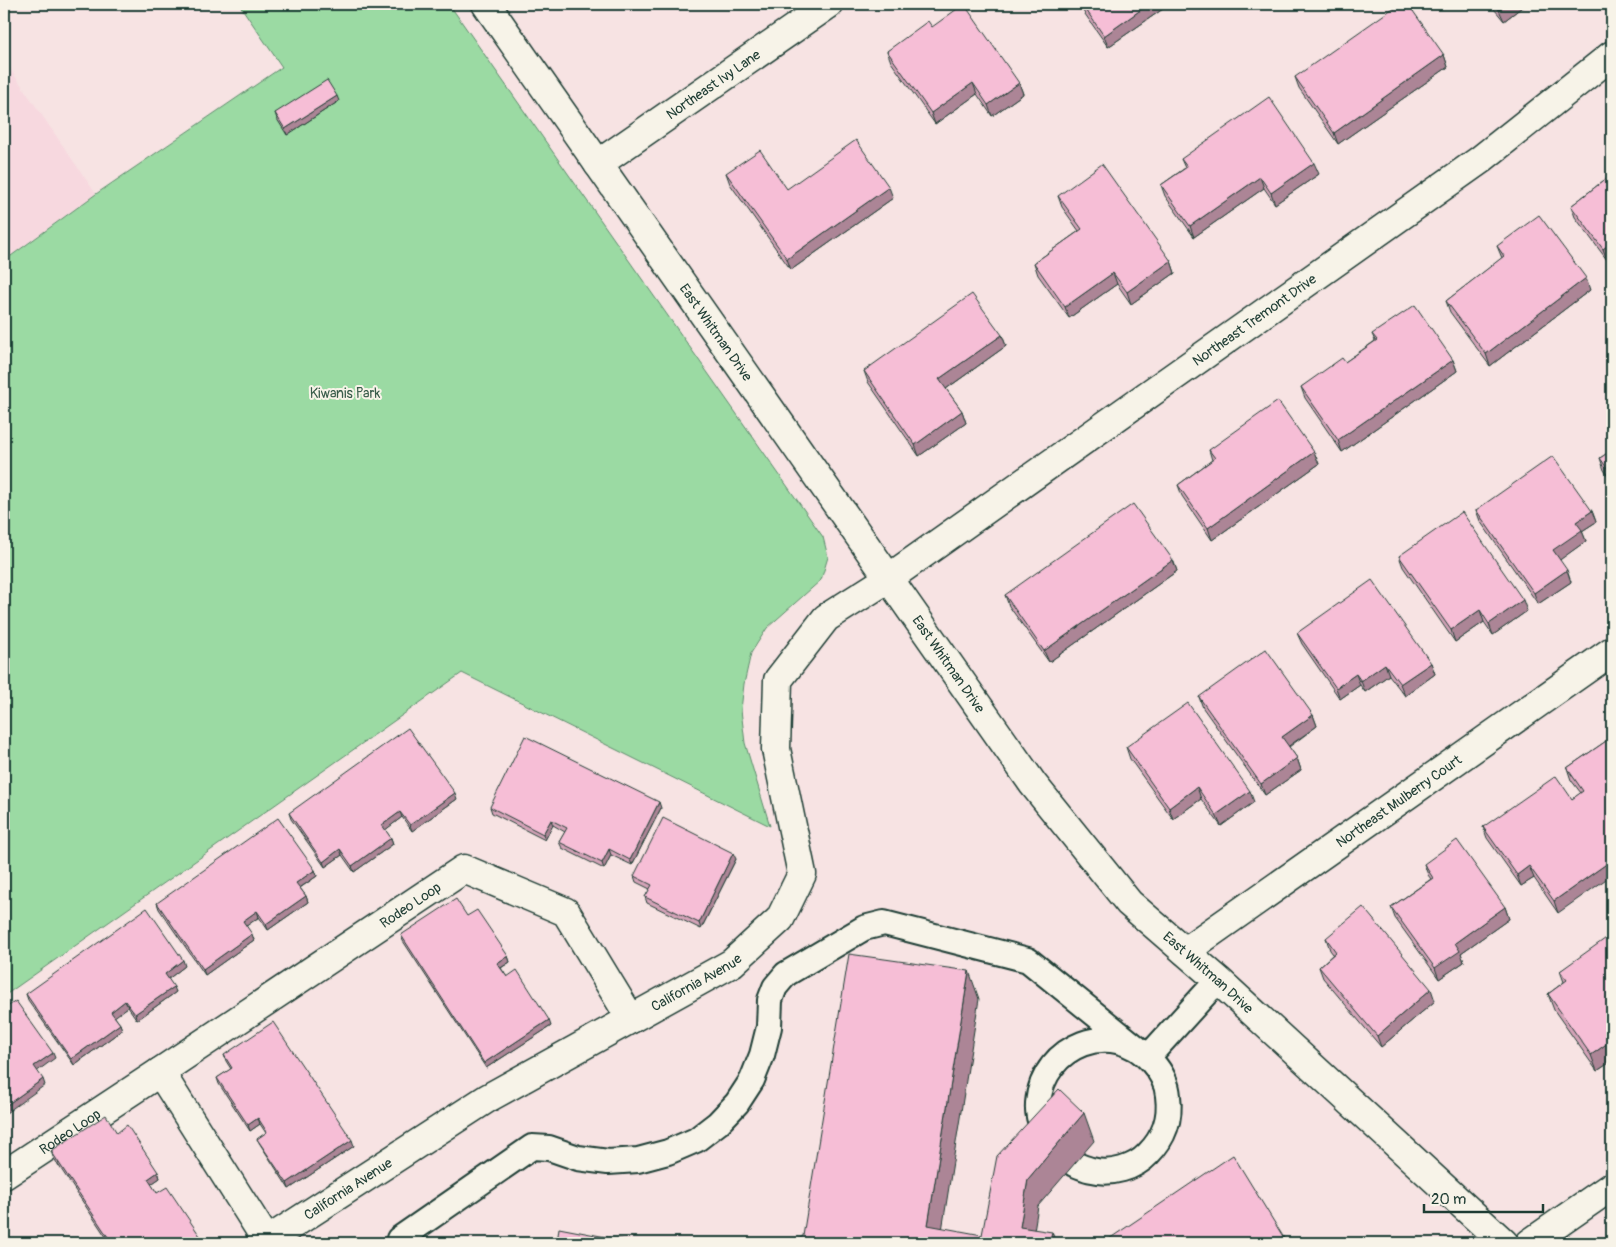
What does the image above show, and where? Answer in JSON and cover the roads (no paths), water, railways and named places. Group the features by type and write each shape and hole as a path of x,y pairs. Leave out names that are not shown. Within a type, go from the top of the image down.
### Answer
{"street":[{"name":"East Whitman Drive","path":"486,4 1033,784 1129,903 1218,980 1504,1243"},
{"name":"Northeast Ivy Lane","path":"598,164 829,4"},
{"name":"Northeast Tremont Drive","path":"889,578 1480,160 1612,55"},
{"name":"California Avenue","path":"265,1242 488,1098 732,963 780,919 802,874 776,749 778,680 826,618 889,578"},
{"name":"Northeast Mulberry Court","path":"1185,951 1612,651"},
{"name":"Rodeo Loop","path":"4,1175 464,868 566,912 631,1019"},
{"path":"160,1072 265,1242"},
{"path":"1530,1243 1612,1186"}],"lane":[{"path":"399,1239 532,1148 549,1148 578,1158 608,1162 638,1160 668,1152 696,1140 737,1103 752,1080 762,1055 769,1028 770,1000 775,987 786,974 864,928 884,923 1028,960 1148,1057 1160,1071 1167,1088 1170,1107 1167,1125 1159,1142 1146,1156 1130,1166 1112,1171 1093,1171 1074,1164"},
{"path":"1148,1057 1218,980"},
{"path":"1047,1139 1040,1123 1038,1104 1041,1086 1049,1069 1061,1055 1077,1045 1095,1040 1114,1040 1132,1046 1148,1057"}],"park label":[{"name":"Kiwanis Park","path":"345,393"}]}
